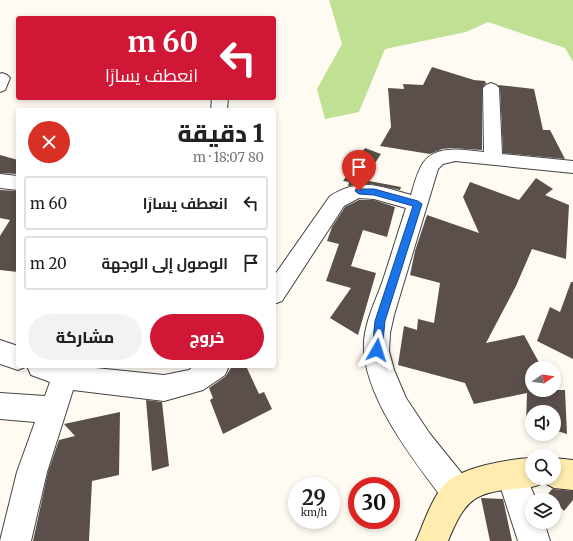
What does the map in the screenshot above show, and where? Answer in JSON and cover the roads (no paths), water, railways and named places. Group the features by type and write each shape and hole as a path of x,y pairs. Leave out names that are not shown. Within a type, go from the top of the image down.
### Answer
{"main road":[{"path":"432,541 457,492 469,485 490,478 522,474"},
{"path":"561,474 573,475"}],"street":[{"path":"491,88 493,159"},
{"path":"457,492 424,449 394,402 382,374 377,350 380,321 430,167 437,159 455,156 573,167"},
{"path":"0,181 16,183"},
{"path":"276,291 336,201 350,193 374,192 418,204"},
{"path":"0,352 16,357"},
{"path":"14,541 32,472 53,410 52,370 76,379 164,388 194,382 209,369"},
{"path":"0,406 53,410"},
{"path":"522,474 528,520 534,541"}]}
